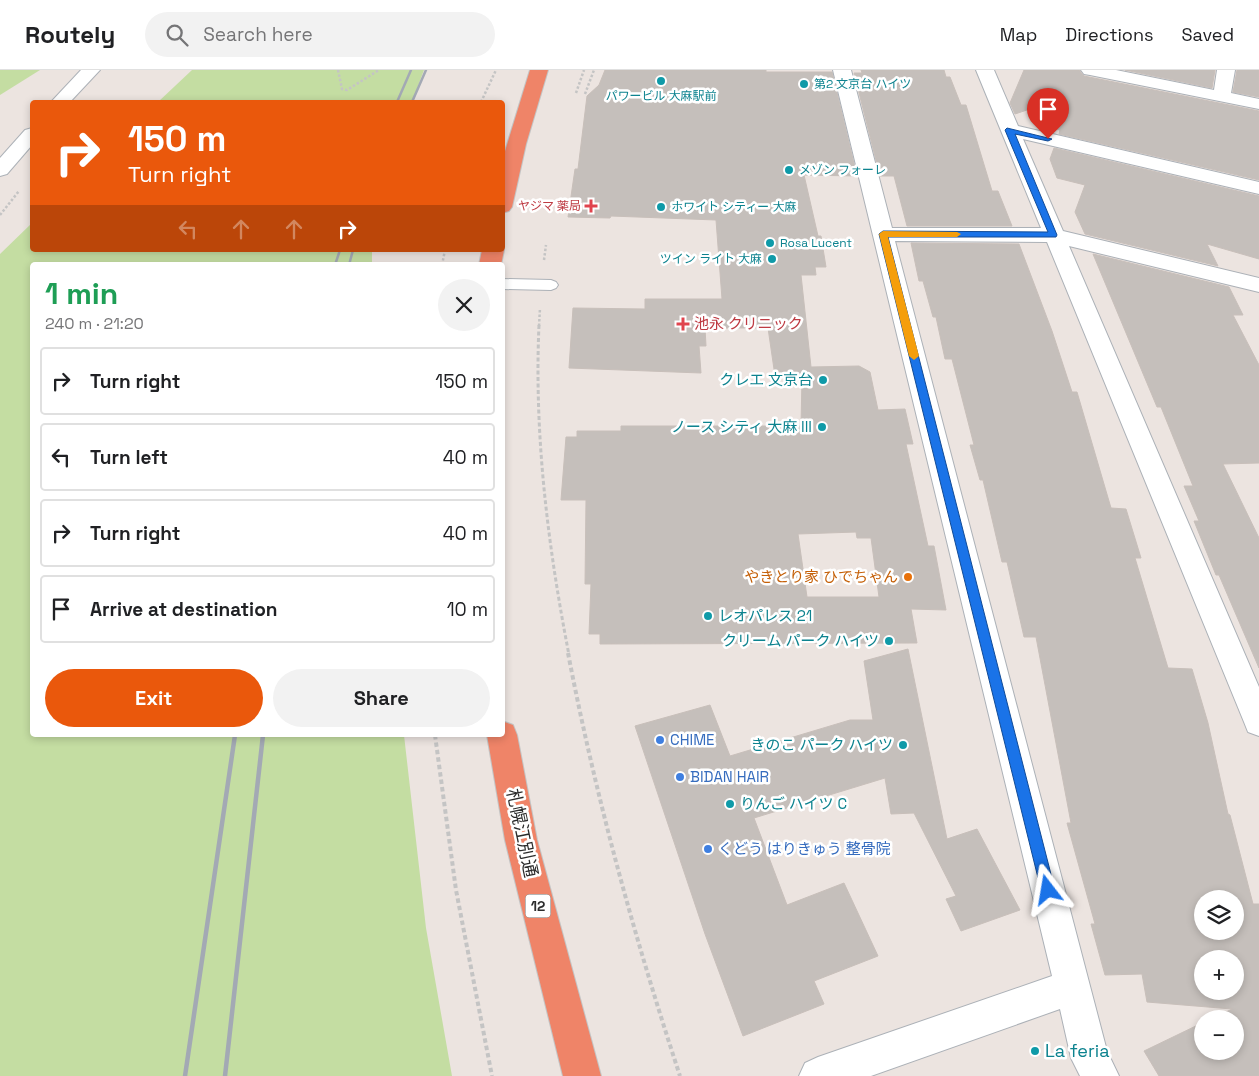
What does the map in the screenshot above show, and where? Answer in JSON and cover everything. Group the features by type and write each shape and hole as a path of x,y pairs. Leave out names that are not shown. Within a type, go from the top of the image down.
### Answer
{"highway":[{"path":"505,194 516,144 539,70"},
{"name":"札幌江別通","path":"502,737 521,840 582,1076"}],"street":[{"path":"62,100 91,70"},
{"path":"842,70 1090,1058 1100,1076"},
{"path":"985,70 1259,722"},
{"path":"1090,70 1259,104"},
{"path":"1222,96 1226,70"},
{"path":"1009,130 1259,188"},
{"path":"0,170 30,136"},
{"path":"883,234 1053,235 1256,288"},
{"path":"818,1076 1072,987"}],"lane":[{"path":"529,70 539,70"},
{"path":"505,284 546,285"}],"path":[{"path":"338,70 342,89 347,90 379,70"},
{"path":"482,100 496,70"},
{"path":"576,93 584,70"},
{"path":"585,94 594,70"},
{"path":"0,215 22,188"},
{"path":"546,245 546,285 538,377 543,481 559,603 577,698 600,800 634,931 680,1076"},
{"path":"435,737 456,890 492,1076"}],"green space":[{"path":"0,70 40,70 0,95"},
{"path":"192,70 424,70 413,100 160,100"},
{"path":"30,225 30,252 372,252 372,262 30,262 30,737 404,737 426,928 452,1076 0,1076 0,254"}],"building":[{"path":"605,70 832,72 857,176 804,175 818,236 821,236 826,267 815,267 816,275 801,275 811,367 859,366 870,372 878,410 905,409 913,444 906,444 928,546 934,546 946,610 911,609 917,643 600,644 600,634 589,634 591,584 585,584 586,500 561,500 566,437 577,437 577,431 621,431 621,426 801,426 802,378 775,376 768,328 705,328 706,346 699,346 701,373 569,368 573,308 645,309 645,299 722,299 716,220 611,216 610,218 568,217 575,169 578,169 587,96 599,85","holes":["856,532 857,538 871,538 879,597 807,597 798,534"]},
{"path":"861,70 944,70 946,77 950,77 961,105 966,105 992,191 998,191 1012,226 907,226 894,176 880,176 854,73 862,73"},
{"path":"1024,70 1079,70 1084,76 1259,111 1259,180 1059,134 1060,130 1036,124 1030,109 1015,114 1010,103"},
{"path":"1125,70 1215,70 1212,88"},
{"path":"1237,70 1259,70 1259,97 1233,92"},
{"path":"1054,148 1259,196 1259,259 1207,244 1218,266 1085,234 1075,212 1085,185 1057,178 1050,159"},
{"path":"911,243 1019,244 1052,331 1072,392 1077,392 1111,508 1126,509 1141,558 1135,558 1168,668 1192,669 1208,723 1228,814 1230,815 1253,904 1259,904 1259,1076 1159,1076 1144,1051 1194,1027 1194,1060 1244,1060 1244,1010 1147,1002 1142,974 1105,975 1091,924 1095,924 1067,823 1071,823 1036,637 1024,637 1007,562 1002,562 983,480 980,480 970,445 974,445 952,359 945,359 936,317 933,317 923,281 919,281"},
{"path":"1093,254 1229,287 1243,315 1233,315 1259,365 1259,463 1223,464 1259,538 1259,668 1219,575 1216,575 1194,521 1199,521 1184,486 1193,486 1161,407 1157,407"},
{"path":"908,649 947,839 977,829 1020,910 961,931 946,899 956,896 914,813 891,814 885,778 754,818 787,905 844,883 878,956 814,981 824,1004 743,1036 705,934 635,726 710,705 730,756 850,720 873,720 864,661"}],"railway":[{"path":"398,100 411,70"},
{"path":"413,100 426,70"},
{"path":"336,262 339,252"},
{"path":"350,262 352,252"},
{"path":"185,1076 235,737"},
{"path":"225,1076 263,737"}],"slow traffic":[{"path":"914,356 883,234 957,234"}],"place":[{"name":"パワービル 大麻駅前","path":"661,81"},
{"name":"第2 文京台 ハイツ","path":"804,84"},
{"name":"メゾン フォーレ","path":"789,170"},
{"name":"ヤジマ 薬局","path":"591,206"},
{"name":"ホワイト シティー 大麻","path":"661,207"},
{"name":"Rosa Lucent","path":"770,243"},
{"name":"ツイン ライト 大麻","path":"772,259"},
{"name":"池永 クリニック","path":"683,324"},
{"name":"クレエ 文京台","path":"823,380"},
{"name":"ノース シティ 大麻 III","path":"822,427"},
{"name":"やきとり家 ひでちゃん","path":"908,577"},
{"name":"レオパレス 21","path":"708,616"},
{"name":"クリーム パーク ハイツ","path":"889,641"},
{"name":"CHIME","path":"660,740"},
{"name":"きのこ パーク ハイツ","path":"903,745"},
{"name":"BIDAN HAIR","path":"680,777"},
{"name":"りんご ハイツ C","path":"730,804"},
{"name":"くどう はりきゅう 整骨院","path":"708,849"},
{"name":"La feria","path":"1035,1051"}],"route":[{"path":"1048,139 1009,130 1053,235 883,234 1048,890"}]}
